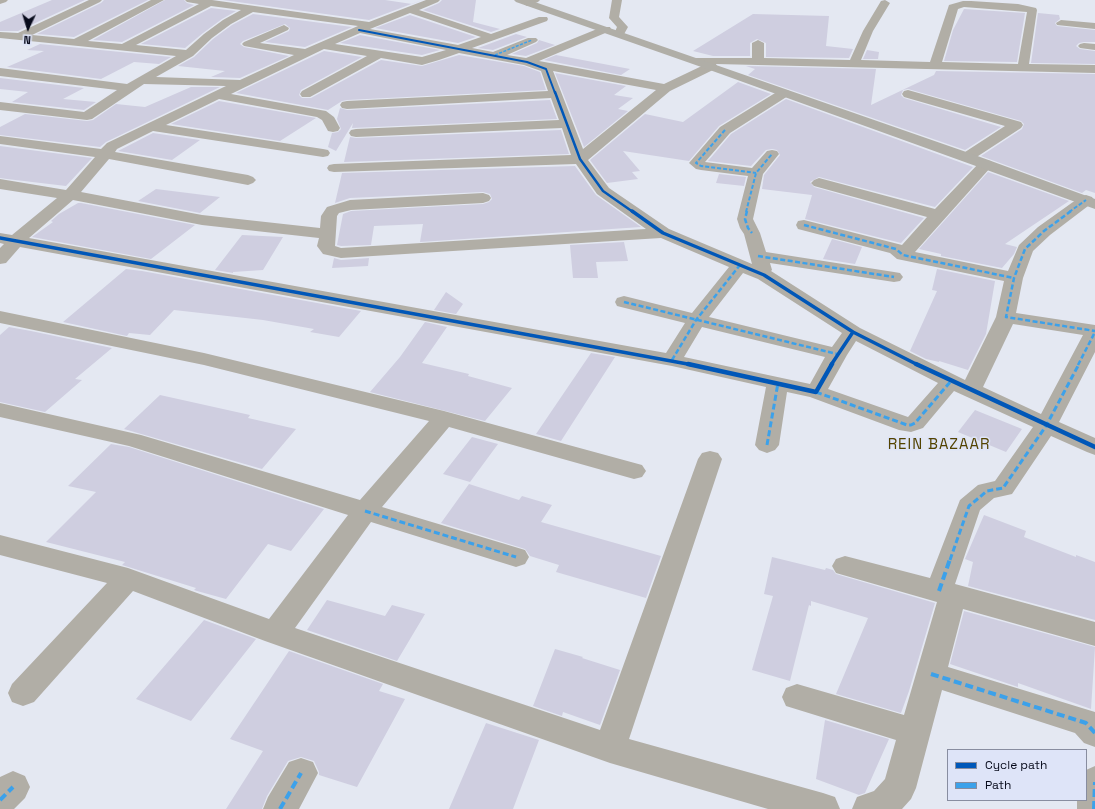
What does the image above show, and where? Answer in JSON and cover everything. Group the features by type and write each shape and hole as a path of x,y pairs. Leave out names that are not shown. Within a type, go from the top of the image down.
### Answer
{"main road":[{"path":"527,1 690,60 968,157 1090,202"}],"street":[{"path":"20,37 97,0"},
{"path":"77,42 159,0"},
{"path":"190,0 249,8 365,28 458,49 666,88"},
{"path":"0,106 87,116 140,80 188,54 208,36 227,22 262,0"},
{"path":"0,259 9,239 70,195 112,146 306,53 436,0"},
{"path":"616,0 614,18 624,27 619,34"},
{"path":"126,46 209,3"},
{"path":"854,64 868,32 885,3"},
{"path":"935,65 952,7 963,4 971,4 1018,7 1032,10 1023,67"},
{"path":"410,10 491,37"},
{"path":"324,46 422,61 435,58 543,19"},
{"path":"1061,23 1095,26"},
{"path":"284,28 248,44 306,53"},
{"path":"531,63 606,29"},
{"path":"0,35 126,46 188,54"},
{"path":"494,56 532,40"},
{"path":"758,43 758,61"},
{"path":"306,94 378,55"},
{"path":"690,60 1095,69"},
{"path":"531,63 546,69 580,159 603,191 663,233 764,275 853,332 951,382 1095,447"},
{"path":"334,168 580,159 666,88 710,66"},
{"path":"0,72 130,88"},
{"path":"140,80 242,83"},
{"path":"756,173 701,166 696,163 725,130 784,93"},
{"path":"347,105 555,94"},
{"path":"908,94 1016,125 968,157"},
{"path":"216,95 321,114 327,117 333,128"},
{"path":"356,134 567,124"},
{"path":"151,127 322,153"},
{"path":"0,140 104,154 248,180"},
{"path":"764,275 752,233 748,228 745,218 756,173 772,154"},
{"path":"903,255 986,164"},
{"path":"819,183 938,215"},
{"path":"0,184 70,195 202,220 328,234"},
{"path":"483,198 350,205 333,210 328,216 326,246 329,250 348,253 663,233"},
{"path":"971,390 1006,317 1014,278 1024,249 1044,231 1090,202"},
{"path":"804,225 896,249 903,255 1014,278"},
{"path":"9,239 672,360 816,392 907,425 915,423 951,382"},
{"path":"758,256 894,277"},
{"path":"672,360 696,320 740,265"},
{"path":"624,302 837,354"},
{"path":"870,809 885,803 899,788 931,674 946,592 969,506 988,491 1003,488 1046,426 1095,332 1006,317"},
{"path":"0,318 204,359 444,418 634,471"},
{"path":"816,392 837,354 853,332"},
{"path":"767,445 778,383"},
{"path":"0,410 132,440 516,557"},
{"path":"275,632 365,511 444,418"},
{"path":"610,748 710,459"},
{"path":"0,545 128,578 275,632 610,748 823,809"},
{"path":"845,566 946,592 1095,634"},
{"path":"23,693 128,578"},
{"path":"931,674 1086,723 1095,733"},
{"path":"797,698 915,732"},
{"path":"280,809 301,773"},
{"path":"1094,809 1095,782"}],"building":[{"path":"52,0 85,0 18,31 0,31 0,22"},
{"path":"104,0 148,0 74,37 37,34 101,3"},
{"path":"165,0 184,0 187,3 194,5 122,42 93,40"},
{"path":"223,0 385,0 412,4 369,20"},
{"path":"442,0 476,0 473,22 500,29 491,32 423,10 439,3"},
{"path":"211,8 236,11 222,19 185,48 141,44"},
{"path":"964,9 1025,13 1017,62 944,61 953,30"},
{"path":"1038,13 1059,15 1060,19 1055,23 1057,26 1095,30 1095,42 1079,43 1076,46 1080,49 1095,51 1095,64 1031,63"},
{"path":"253,14 352,27 305,47 265,42 289,31 290,28 285,24 243,41 240,44 244,47 289,56 240,78 211,77 225,71 178,66 194,57 213,39 232,25"},
{"path":"753,14 829,16 826,46 853,49 849,58 766,57 766,43 757,39 750,43 750,56 713,56 693,51"},
{"path":"410,15 476,37 458,43 375,28"},
{"path":"516,34 527,37 493,50 478,48"},
{"path":"360,35 440,50 422,55 340,43"},
{"path":"539,40 555,45 526,56 512,54 537,43"},
{"path":"40,44 171,57 159,64 134,62 101,79 7,67 44,51 27,50"},
{"path":"867,50 879,52 878,59 863,59"},
{"path":"324,51 362,57 301,90 299,95 302,98 311,98 381,60 422,66 459,55 524,66 540,72 546,90 347,100 342,101 328,110 236,93"},
{"path":"556,55 630,69 621,75 544,60"},
{"path":"746,66 876,69 871,105 934,75 936,71 1095,74 1095,193 1086,190 1082,193 981,156 1022,129 1024,124 1021,121 908,89 903,90 901,95 904,98 1001,127 965,150 748,75 755,69"},
{"path":"555,73 626,86 614,95 633,98 618,109 628,111 584,147"},
{"path":"0,78 84,88 63,99 96,102 84,110 12,102 28,92 0,89"},
{"path":"738,82 771,94 719,126 689,161 623,151 640,171 632,172 638,179 607,183 590,160 645,114 683,122"},
{"path":"191,87 220,87 106,142 100,147 0,135 0,127 25,114 87,121 93,120 116,104 145,107"},
{"path":"786,99 973,167 935,207 819,177 810,182 814,187 924,218 901,243 805,219 812,195 762,189 764,175 780,155 777,150 766,150 751,166 708,161 731,134"},
{"path":"550,100 557,119 352,128 353,123 336,151 328,147 332,133 338,132 341,129 337,119 340,108 347,110"},
{"path":"219,101 316,118 280,141 171,124"},
{"path":"561,130 569,154 344,162 350,137"},
{"path":"153,133 200,140 172,160 118,151"},
{"path":"0,146 92,158 66,186 7,179 0,178"},
{"path":"575,166 596,195 641,227 420,242 423,224 374,226 371,245 337,245 343,214 351,211 483,204 492,199 490,194 483,192 350,198 335,203 342,173"},
{"path":"988,172 1069,201 1005,244 1017,247 1014,254 1002,268 941,256 941,254 919,249"},
{"path":"719,174 746,177 744,186 716,183"},
{"path":"156,189 220,197 200,213 138,201"},
{"path":"78,203 195,225 151,259 32,237 53,222 51,221 59,214"},
{"path":"242,235 283,237 263,270 233,273 215,270"},
{"path":"832,239 862,247 855,264 823,259"},
{"path":"624,242 628,261 596,262 598,278 573,278 570,245"},
{"path":"334,258 341,260 369,258 368,266 332,268"},
{"path":"126,269 361,311 339,337 310,332 314,329 263,320 174,310 150,335 129,333 127,336 63,322"},
{"path":"937,269 995,281 986,334 968,370 939,361 926,359 910,351 937,291 932,290"},
{"path":"446,292 463,304 456,314 434,310"},
{"path":"425,322 447,327 422,363 469,374 468,376 512,388 485,421 370,392 400,357"},
{"path":"9,327 112,348 75,379 82,380 45,412 0,402 0,335"},
{"path":"591,353 615,357 561,441 536,434"},
{"path":"160,395 250,415 248,418 296,429 262,469 124,429"},
{"path":"975,410 1022,429 1006,452 958,432"},
{"path":"472,437 498,444 470,482 443,474"},
{"path":"111,444 129,447 324,509 291,551 268,544 226,599 197,591 194,590 196,588 122,565 125,562 46,542 96,492 68,486"},
{"path":"469,484 519,500 522,496 552,505 541,522 661,556 646,598 556,572 559,565 530,556 525,549 441,523"},
{"path":"984,515 1026,531 1024,537 1076,557 1076,555 1095,562 1095,620 968,586 973,562 965,559"},
{"path":"772,557 825,570 826,568 833,570 836,574 935,603 901,713 836,694 868,618 811,601 811,606 809,605 790,681 752,670 773,596 764,594"},
{"path":"327,600 385,616 392,605 425,614 397,661 307,630"},
{"path":"964,611 1095,647 1091,709 1018,683 1018,687 950,664"},
{"path":"204,620 256,639 191,721 136,699"},
{"path":"555,649 620,670 600,725 563,712 562,716 533,706"},
{"path":"289,651 383,684 379,691 405,699 357,787 319,775 314,761 301,757 288,761 267,796 262,809 226,809 263,751 230,739"},
{"path":"825,720 889,739 865,793 859,795 816,779"},
{"path":"486,723 539,740 513,809 449,809"}],"marked path":[{"path":"495,55 532,40"},
{"path":"725,130 696,163 701,166 756,173"},
{"path":"752,233 748,228 745,219 756,173 772,154"},
{"path":"1086,200 1044,231 1025,249 1014,278 1006,317 1095,331"},
{"path":"804,225 896,249 903,255 1014,278"},
{"path":"758,256 894,277"},
{"path":"672,360 696,320 740,265"},
{"path":"624,302 837,354"},
{"path":"939,591 969,506 987,491 1003,488 1046,426 1095,332"},
{"path":"816,392 907,425 911,425 915,423 951,381"},
{"path":"767,445 778,383"},
{"path":"365,511 516,557"},
{"path":"931,674 1086,723 1095,733"},
{"path":"280,809 301,773"},
{"path":"1094,809 1095,782"},
{"path":"0,800 13,787"}],"cycle path":[{"path":"359,30 527,62 546,69 580,159 603,191 663,233 764,275 853,332 951,381 1095,447"},
{"path":"0,238 672,360 816,392 837,354 853,332"}],"district":[{"name":"REIN BAZAAR","path":"939,445"}]}
